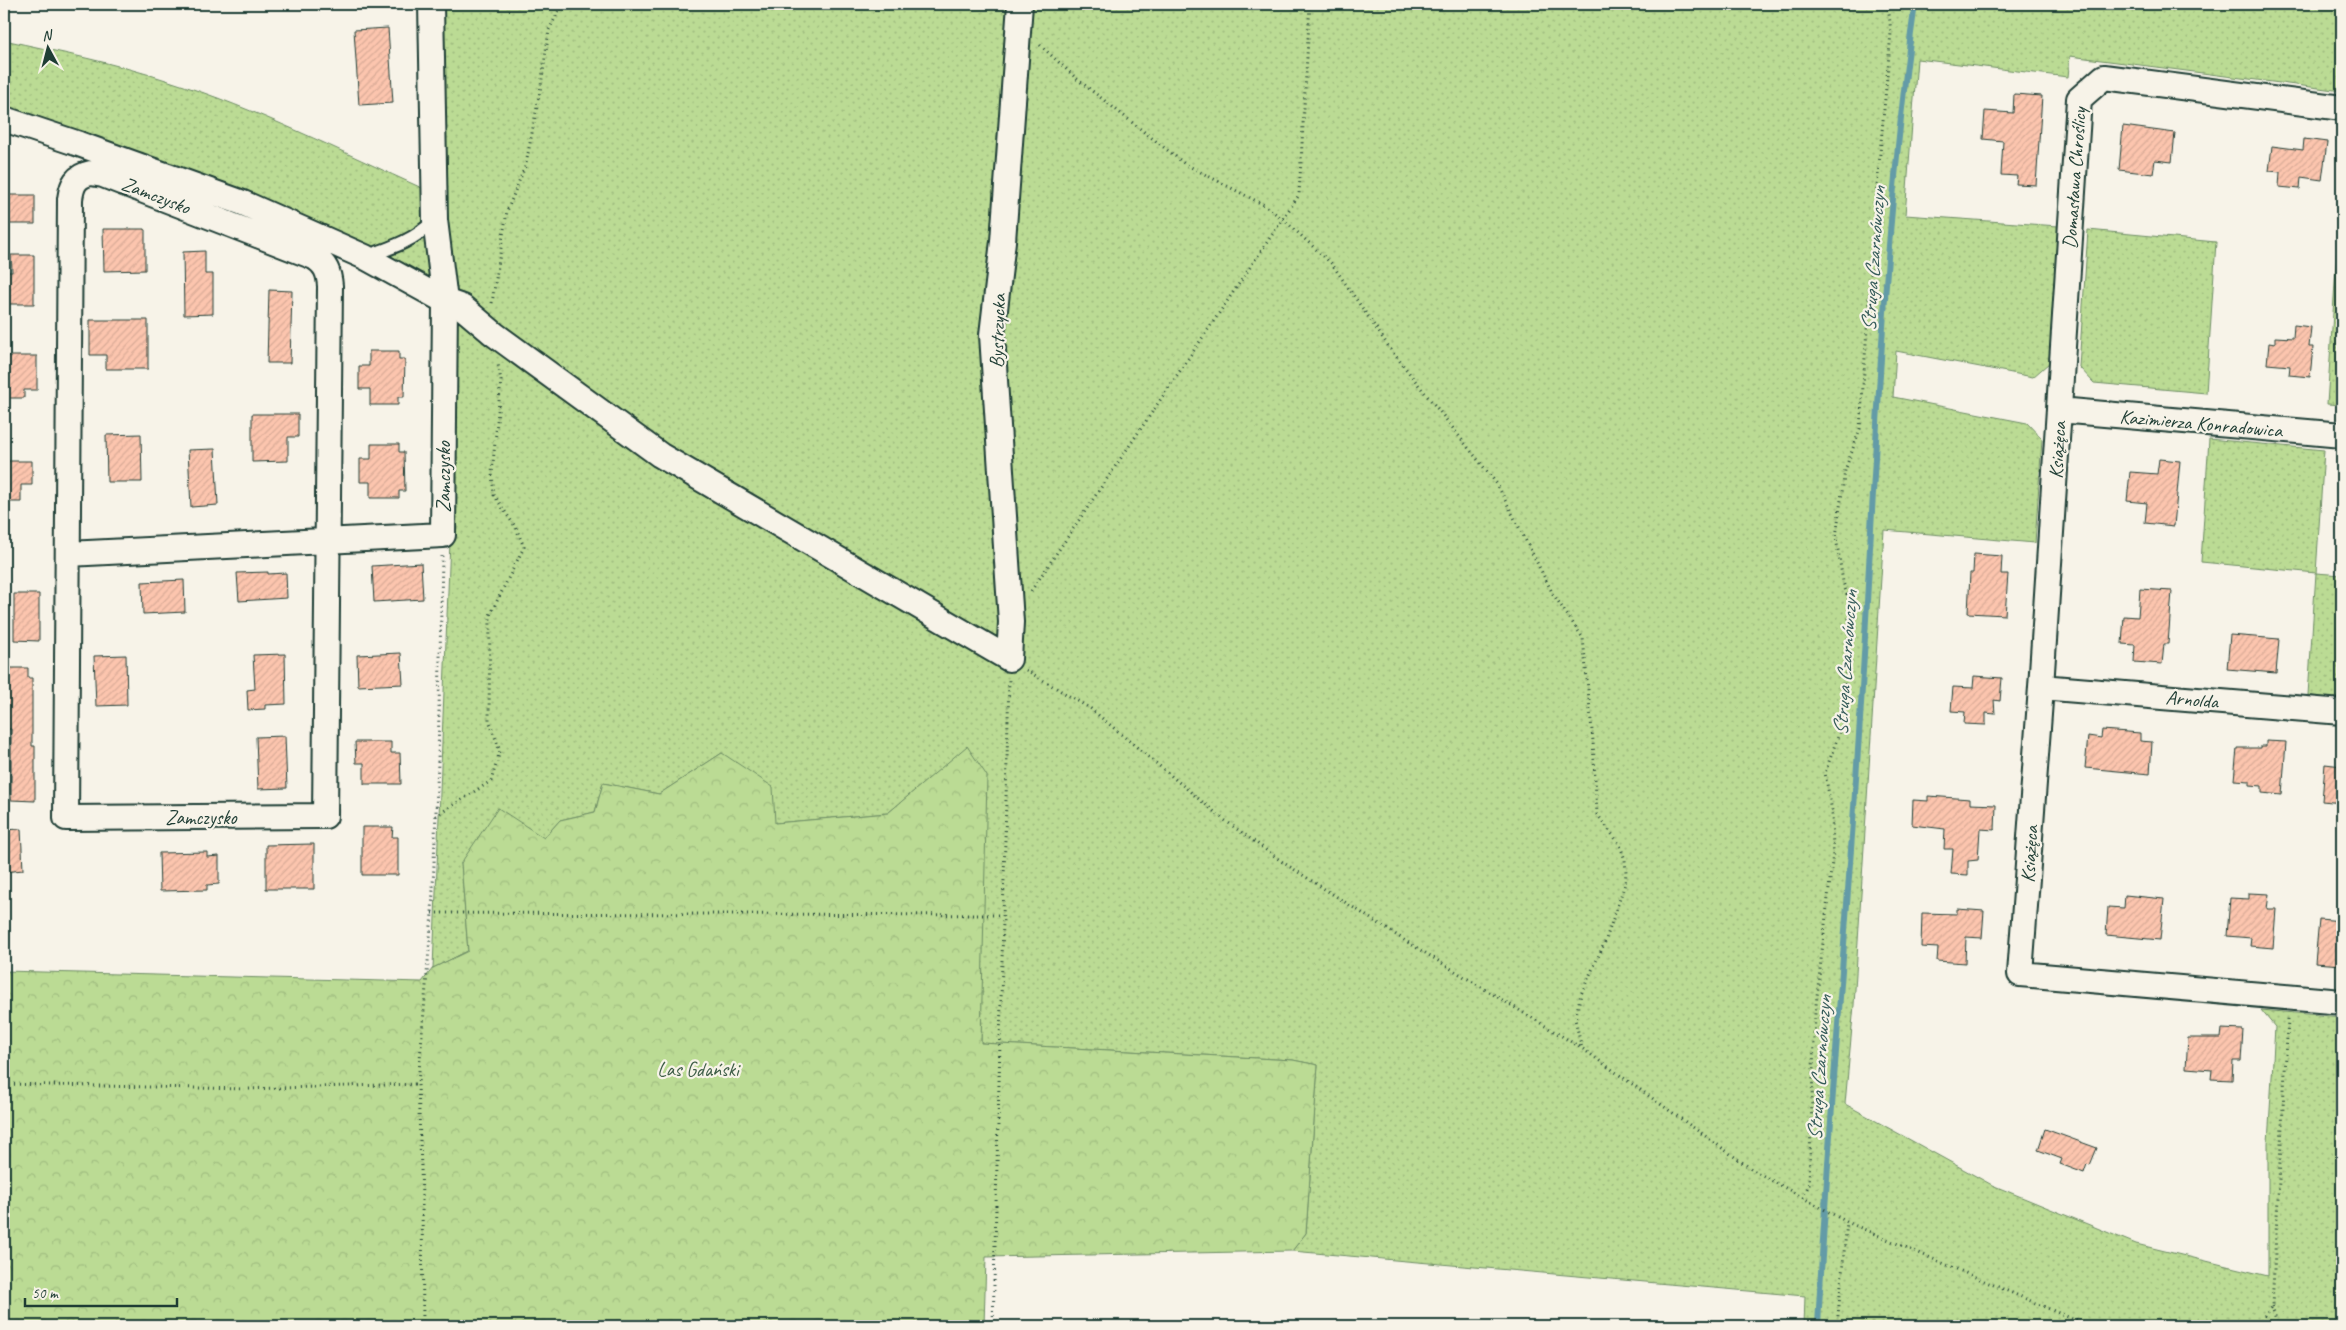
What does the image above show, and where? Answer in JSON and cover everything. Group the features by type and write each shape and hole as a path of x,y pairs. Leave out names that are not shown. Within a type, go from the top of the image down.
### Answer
{"street":[{"name":"Zamczysko","path":"68,554 443,535 445,301 436,220 431,4"},
{"name":"Bystrzycka","path":"1009,659 1011,622 992,335 1003,241 1020,28 1020,4"},
{"name":"Domasława Chroślicy","path":"2059,410 2079,99 2104,77 2342,108"},
{"path":"4,119 243,203 365,257 445,301 462,307 494,334 660,455 1009,659"},
{"name":"Zamczysko","path":"91,173 104,175 314,256 325,266 330,286 327,541 324,816 66,818 70,198 76,179 91,173"},
{"name":"Kazimierza Konradowica","path":"2059,410 2342,435"},
{"name":"Książęca","path":"2059,410 2020,974 2342,1002"},
{"name":"Arnolda","path":"2041,687 2342,712"}],"lane":[{"path":"365,257 401,245 420,235 436,220"}],"path":[{"path":"436,816 491,781 500,751 489,720 490,615 524,547 516,528 494,495 492,473 501,381 494,334 492,297 507,211 526,164 541,86 549,30 562,4"},
{"path":"1030,592 1299,196 1310,4"},
{"path":"1804,1198 1809,1184 1815,1014 1833,852 1832,811 1825,773 1843,722 1850,604 1843,582 1836,537 1845,470 1860,429 1890,33 1888,4"},
{"path":"1020,28 1077,79 1185,164 1264,205 1283,219 1332,264 1392,350 1497,484 1553,594 1583,638 1593,741 1597,814 1620,845 1625,860 1626,872 1625,884 1605,942 1581,994 1575,1019 1583,1049"},
{"path":"423,1326 422,1197 418,1084 432,913 443,535"},
{"path":"992,1326 1009,659 1091,709 1223,819 1284,863 1404,940 1583,1049 1753,1170 1847,1222 2088,1326"},
{"path":"432,913 1002,915"},
{"path":"2278,1326 2272,1306 2289,997"},
{"path":"4,1084 246,1089 418,1084"},
{"path":"1838,1326 1847,1222"},
{"path":"2253,1326 2260,1323 2272,1306"}],"green space":[{"path":"442,4 2342,4 2342,91 2070,56 2068,77 1917,59 1905,215 2058,226 2049,363 2033,377 1896,351 1893,397 2027,423 2042,439 2035,543 1884,530 1854,1005 1845,1104 1992,1185 2136,1244 2268,1276 2268,1143 2275,1027 2261,1010 2342,1017 2342,1326 1804,1326 1805,1296 1292,1251 1306,1233 1318,1065 1293,1060 981,1043 982,935 967,747 888,813 775,823 722,753 659,794 603,783 595,812 560,820 544,838 461,863 468,951 433,968 450,541 454,330 464,301 347,236 243,191 4,106 4,40 87,58 202,92 298,131 424,189"},
{"path":"2088,230 2216,242 2206,393 2094,383 2079,367"},
{"path":"2337,252 2342,253 2342,405 2327,404"},
{"path":"2209,439 2324,450 2316,573 2201,562"},
{"path":"2316,573 2342,575 2342,702 2308,695"},
{"name":"Las Gdański","path":"967,746 987,776 981,1043 1293,1060 1318,1065 1306,1233 1292,1251 986,1257 984,1326 4,1326 4,971 422,982 433,968 468,951 461,863 498,808 544,838 560,820 595,812 603,783 659,794 722,753 773,787 775,823 888,813"}],"building":[{"path":"388,28 393,103 359,105 354,30"},
{"path":"2014,94 2042,96 2036,185 2016,184 2017,176 2001,175 2003,141 1983,139 1985,111 2013,113"},
{"path":"2123,126 2175,133 2172,162 2155,160 2153,174 2119,170"},
{"path":"2304,139 2327,142 2322,180 2301,177 2300,189 2279,187 2280,172 2269,171 2272,146 2303,150"},
{"path":"4,195 35,195 35,224 4,224"},
{"path":"103,229 145,229 145,270 104,271"},
{"path":"205,251 205,274 213,274 213,314 184,315 183,252"},
{"path":"11,255 34,255 34,304 6,304 6,272 12,272"},
{"path":"269,290 292,291 290,363 267,363"},
{"path":"90,320 148,320 148,369 106,369 106,355 90,355"},
{"path":"2294,325 2311,327 2309,347 2313,347 2310,377 2289,375 2290,366 2267,364 2269,343 2275,344 2275,337 2293,338"},
{"path":"369,351 399,351 399,359 405,359 404,397 398,397 398,405 370,405 370,389 359,389 359,366 369,366"},
{"path":"4,356 37,356 37,390 24,390 24,398 4,398"},
{"path":"252,414 298,414 298,437 288,437 288,461 252,462"},
{"path":"141,434 142,482 107,482 106,435"},
{"path":"371,444 399,444 399,452 404,452 405,491 399,491 399,498 370,498 370,482 360,482 360,459 371,459"},
{"path":"215,449 218,505 191,507 188,450"},
{"path":"2159,459 2180,461 2174,526 2145,523 2147,503 2127,501 2130,472 2157,474"},
{"path":"4,461 32,461 32,485 21,485 21,502 4,502"},
{"path":"1974,554 2002,556 2001,574 2008,574 2005,615 1968,613 1970,573 1973,573"},
{"path":"421,563 423,599 374,602 372,566"},
{"path":"268,572 268,574 286,573 287,598 239,601 237,573"},
{"path":"184,580 185,612 143,614 142,582"},
{"path":"2140,589 2172,591 2168,644 2164,644 2162,664 2134,662 2135,645 2122,644 2124,616 2138,617"},
{"path":"14,594 39,594 39,641 14,640"},
{"path":"2230,635 2279,639 2276,673 2227,669"},
{"path":"401,653 403,684 358,686 357,655"},
{"path":"285,654 286,704 265,705 265,709 248,710 247,690 255,689 253,655"},
{"path":"126,655 127,705 96,706 94,656"},
{"path":"4,668 28,668 28,678 32,678 32,746 35,746 35,801 11,800 11,729 4,729"},
{"path":"1974,676 2002,678 2000,701 1994,700 1995,714 1986,713 1986,725 1964,724 1965,712 1951,711 1953,687 1973,688"},
{"path":"2102,730 2140,733 2140,741 2152,742 2150,774 2085,768 2088,736 2101,738"},
{"path":"285,736 287,788 258,789 256,737"},
{"path":"2266,741 2286,742 2282,795 2262,793 2262,786 2250,785 2250,781 2234,780 2237,748 2261,748 2261,746 2266,746"},
{"path":"355,742 391,742 391,753 400,753 401,784 364,784 364,763 356,763"},
{"path":"2325,764 2342,766 2342,803 2322,801"},
{"path":"1928,796 1970,799 1970,804 1996,805 1995,830 1980,829 1978,860 1968,861 1968,875 1951,874 1953,849 1944,849 1945,829 1912,825 1913,800 1928,801"},
{"path":"362,827 393,827 392,837 398,837 398,875 362,875"},
{"path":"21,829 23,870 4,872 4,830"},
{"path":"314,844 314,889 266,889 266,845"},
{"path":"207,852 207,857 219,856 219,884 207,885 207,890 160,891 159,853"},
{"path":"2249,893 2269,894 2267,909 2276,909 2273,948 2250,946 2251,938 2227,936 2230,898 2249,899"},
{"path":"2125,895 2164,899 2160,940 2106,935 2108,907 2124,908"},
{"path":"1957,909 1984,911 1982,938 1966,937 1965,963 1937,961 1938,948 1921,947 1922,913 1957,914"},
{"path":"2319,919 2342,921 2342,965 2315,963"},
{"path":"2222,1029 2243,1030 2241,1061 2233,1061 2232,1080 2211,1079 2212,1070 2186,1068 2188,1038 2221,1038"},
{"path":"2045,1129 2097,1148 2090,1165 2087,1164 2084,1173 2060,1164 2062,1159 2038,1150"}],"waterway":[{"name":"Struga Czarnówczyn","path":"1818,1326 1857,768 1876,431 1888,260 1895,174 1915,4"}]}
